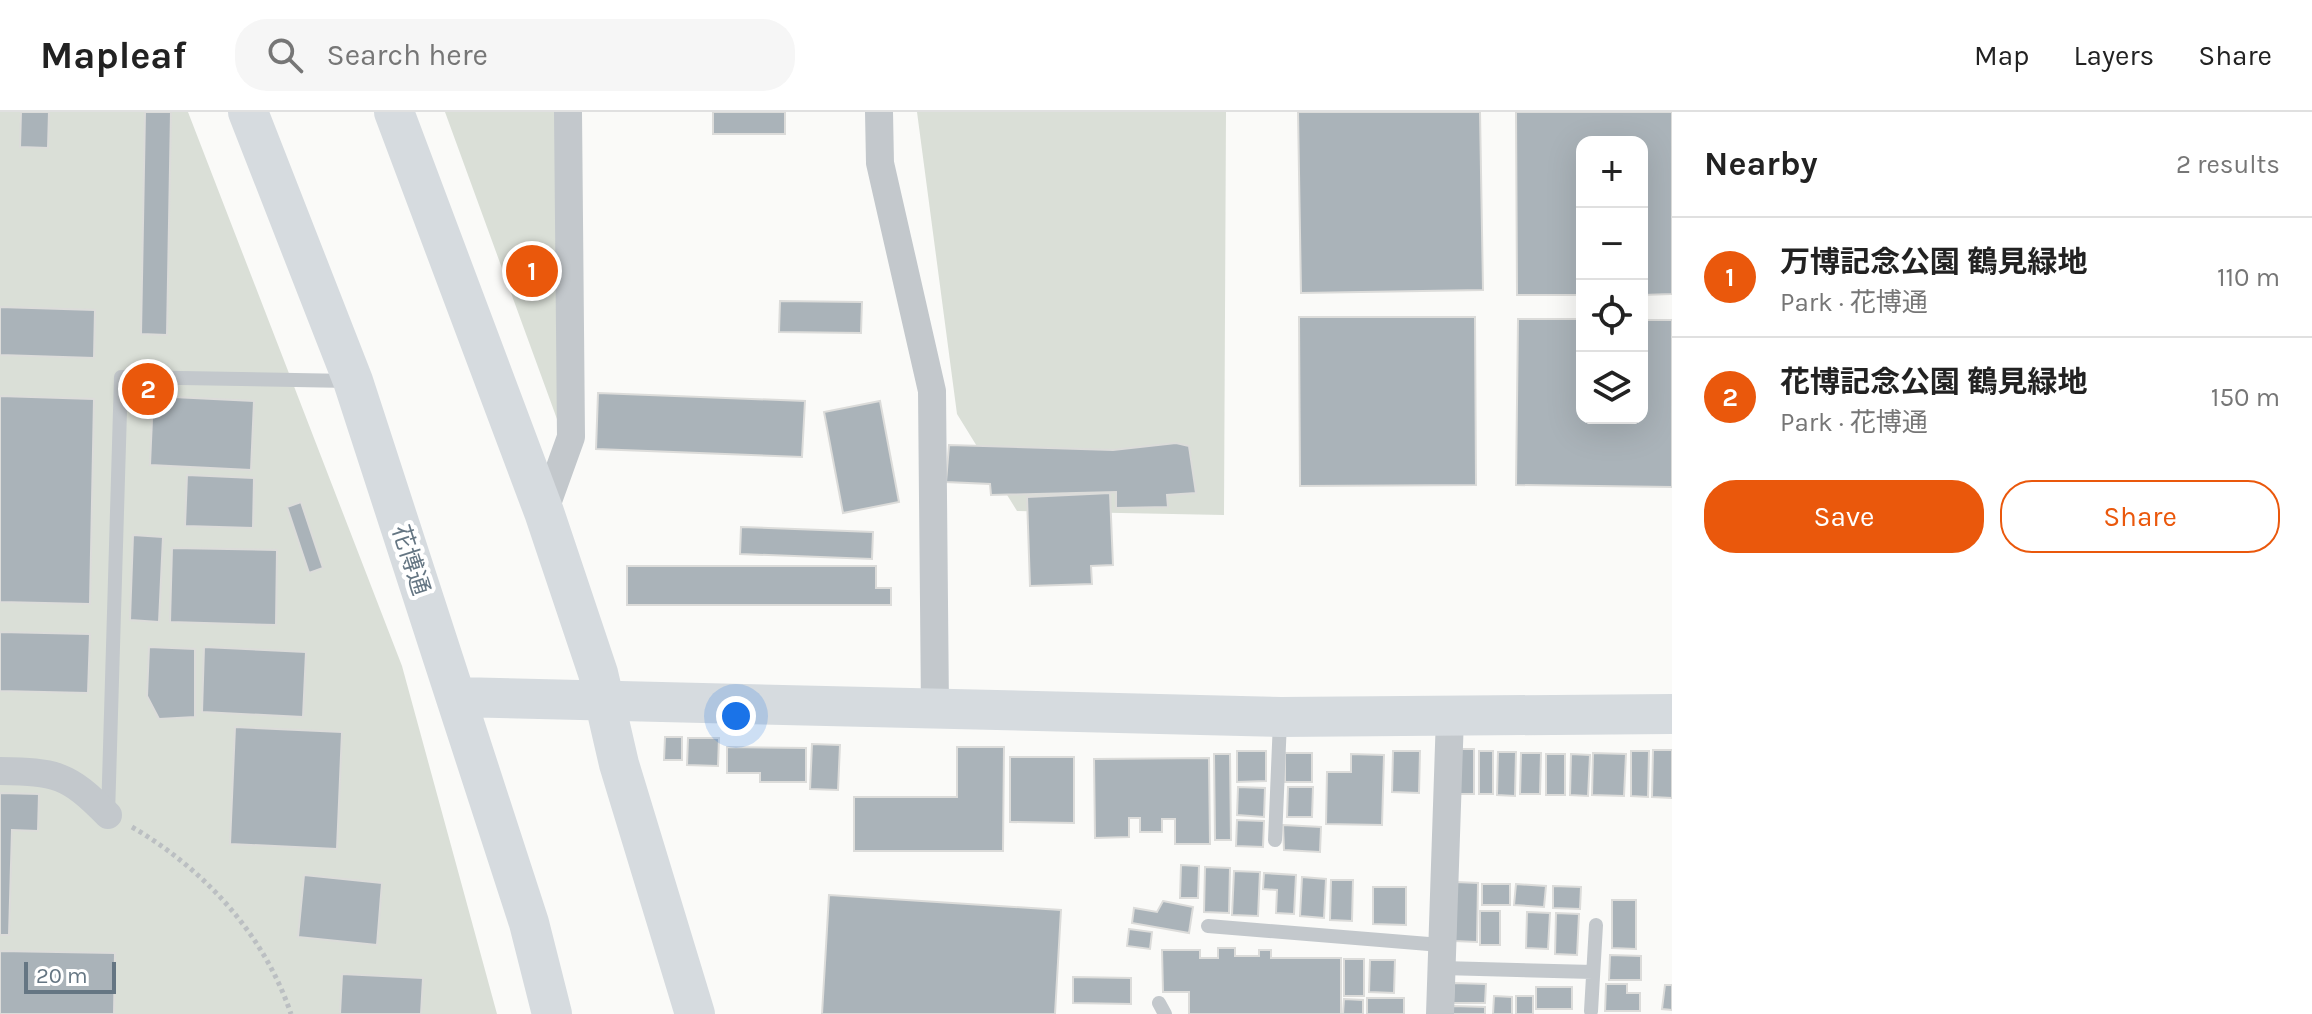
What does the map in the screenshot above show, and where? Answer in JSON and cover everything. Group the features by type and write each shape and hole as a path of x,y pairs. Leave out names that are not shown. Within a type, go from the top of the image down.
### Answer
{"street":[{"name":"花博通","path":"248,112 353,381 529,923 552,1014"},
{"path":"394,112 544,512 606,701 619,764 695,1014"},
{"path":"544,512 571,437 568,112"},
{"path":"879,112 880,163 932,391 935,709"},
{"path":"457,697 1281,717 1672,714"},
{"path":"1440,1014 1450,716"},
{"path":"0,771 48,772 69,781 108,815"}],"lane":[{"path":"108,815 121,377 353,381"},
{"path":"1275,840 1281,717"},
{"path":"1591,1011 1596,925"},
{"path":"1208,926 1593,972"}],"path":[{"path":"108,815 153,839 217,892 262,951 291,1014"}],"shaded area":[{"path":"0,112 188,112 402,666 497,1014 0,1014"},
{"path":"445,112 559,112 561,430"},
{"path":"917,112 1226,112 1224,515 1017,511 957,414"}],"building":[{"path":"21,112 49,112 48,148 20,147"},
{"path":"145,112 171,112 167,335 141,334"},
{"path":"713,112 785,112 785,134 713,134"},
{"path":"1298,112 1480,112 1483,290 1301,293"},
{"path":"1516,112 1672,112 1672,294 1648,295 1648,136 1576,136 1576,295 1517,295"},
{"path":"780,301 862,302 861,333 779,332"},
{"path":"0,307 95,310 94,358 0,355"},
{"path":"1299,317 1475,317 1476,485 1300,486"},
{"path":"1518,319 1576,319 1576,424 1648,424 1648,320 1672,320 1672,487 1516,485"},
{"path":"598,393 805,401 802,457 596,449"},
{"path":"0,396 94,399 90,604 0,602"},
{"path":"153,396 254,401 251,470 150,465"},
{"path":"880,401 899,502 843,513 824,412"},
{"path":"1176,443 1189,446 1196,493 1167,495 1168,507 1116,508 1116,492 991,495 990,484 946,482 949,445 1113,450"},
{"path":"187,475 254,478 253,528 185,526"},
{"path":"1110,493 1113,565 1091,566 1092,584 1030,586 1027,497"},
{"path":"301,502 323,568 309,573 287,507"},
{"path":"741,527 873,532 872,559 740,554"},
{"path":"133,535 163,537 159,622 130,620"},
{"path":"172,548 277,550 276,625 170,622"},
{"path":"627,566 876,566 876,588 891,588 891,605 627,605"},
{"path":"0,632 90,634 88,693 0,691"},
{"path":"149,647 195,649 195,717 159,719 147,696"},
{"path":"204,647 306,652 303,717 202,712"},
{"path":"235,727 342,732 337,849 230,844"},
{"path":"665,737 682,737 682,760 664,760"},
{"path":"688,738 719,738 718,766 687,765"},
{"path":"812,744 840,745 838,790 810,789"},
{"path":"727,747 806,748 806,782 760,782 760,773 727,773"},
{"path":"957,747 1004,747 1003,851 854,851 854,797 957,797"},
{"path":"1456,749 1474,749 1474,794 1456,794"},
{"path":"1653,750 1672,750 1672,798 1652,797"},
{"path":"1237,751 1266,751 1266,781 1237,782"},
{"path":"1393,751 1420,751 1419,793 1392,792"},
{"path":"1479,751 1493,751 1493,794 1479,794"},
{"path":"1631,751 1649,751 1648,797 1631,796"},
{"path":"1498,752 1516,752 1515,796 1497,795"},
{"path":"1285,753 1312,753 1312,782 1285,782"},
{"path":"1521,753 1541,753 1540,794 1520,794"},
{"path":"1593,753 1626,754 1624,796 1592,795"},
{"path":"1214,754 1230,754 1231,840 1215,840"},
{"path":"1351,754 1384,755 1382,825 1326,824 1327,772 1351,772"},
{"path":"1546,754 1565,754 1565,795 1546,795"},
{"path":"1571,754 1590,755 1588,796 1570,795"},
{"path":"1010,757 1074,757 1074,823 1010,822"},
{"path":"1209,758 1210,844 1175,844 1175,819 1162,819 1162,832 1140,832 1140,818 1129,818 1129,837 1095,838 1094,759"},
{"path":"1238,787 1265,788 1264,817 1237,815"},
{"path":"1288,787 1313,787 1312,817 1287,817"},
{"path":"0,793 39,794 38,831 12,830 9,935 0,935"},
{"path":"1237,820 1264,821 1263,847 1236,846"},
{"path":"1283,825 1321,827 1320,852 1284,850"},
{"path":"1181,865 1199,866 1198,898 1180,898"},
{"path":"1205,867 1230,868 1229,913 1204,912"},
{"path":"1234,871 1260,872 1258,916 1232,915"},
{"path":"1264,873 1296,875 1294,914 1276,913 1277,890 1263,889"},
{"path":"304,875 382,883 377,945 298,937"},
{"path":"1302,877 1326,879 1324,918 1300,916"},
{"path":"1331,880 1353,880 1352,921 1330,920"},
{"path":"1456,882 1478,883 1477,942 1455,941"},
{"path":"1482,884 1510,884 1510,905 1482,905"},
{"path":"1516,884 1546,886 1544,907 1514,905"},
{"path":"1553,886 1581,887 1580,909 1553,908"},
{"path":"1373,887 1406,887 1406,925 1373,924"},
{"path":"829,895 1061,910 1055,1014 822,1014"},
{"path":"1612,900 1636,900 1636,949 1612,948"},
{"path":"1163,901 1193,907 1189,933 1132,923 1134,908 1157,912"},
{"path":"1480,911 1500,911 1500,945 1480,945"},
{"path":"1527,912 1550,913 1548,949 1526,948"},
{"path":"1556,913 1579,914 1577,955 1555,954"},
{"path":"1129,929 1152,932 1150,949 1127,946"},
{"path":"1218,948 1235,948 1235,956 1259,956 1259,950 1271,950 1271,958 1341,958 1341,1014 1189,1014 1189,992 1163,992 1162,950 1200,950 1200,958 1218,958"},
{"path":"0,951 115,953 114,1014 0,1014"},
{"path":"1610,955 1641,956 1641,980 1609,980"},
{"path":"1344,959 1364,959 1364,996 1344,996"},
{"path":"1370,960 1395,960 1394,993 1369,992"},
{"path":"342,974 423,978 421,1014 340,1014"},
{"path":"1073,977 1131,978 1131,1004 1073,1003"},
{"path":"1454,983 1486,984 1485,1003 1453,1003"},
{"path":"1606,984 1627,984 1627,993 1640,993 1640,1011 1605,1011"},
{"path":"1665,985 1672,985 1672,1010 1662,1009"},
{"path":"1536,987 1572,987 1572,1009 1536,1009"},
{"path":"1494,996 1512,997 1512,1014 1493,1014"},
{"path":"1516,996 1533,996 1533,1014 1516,1014"},
{"path":"1367,998 1404,998 1404,1014 1367,1014"},
{"path":"1344,999 1363,1000 1363,1014 1343,1014"},
{"path":"1453,1006 1485,1007 1485,1014 1453,1014"}],"place":[{"name":"万博記念公園 鶴見緑地","path":"532,271"},
{"name":"花博記念公園 鶴見緑地","path":"148,389"}]}
